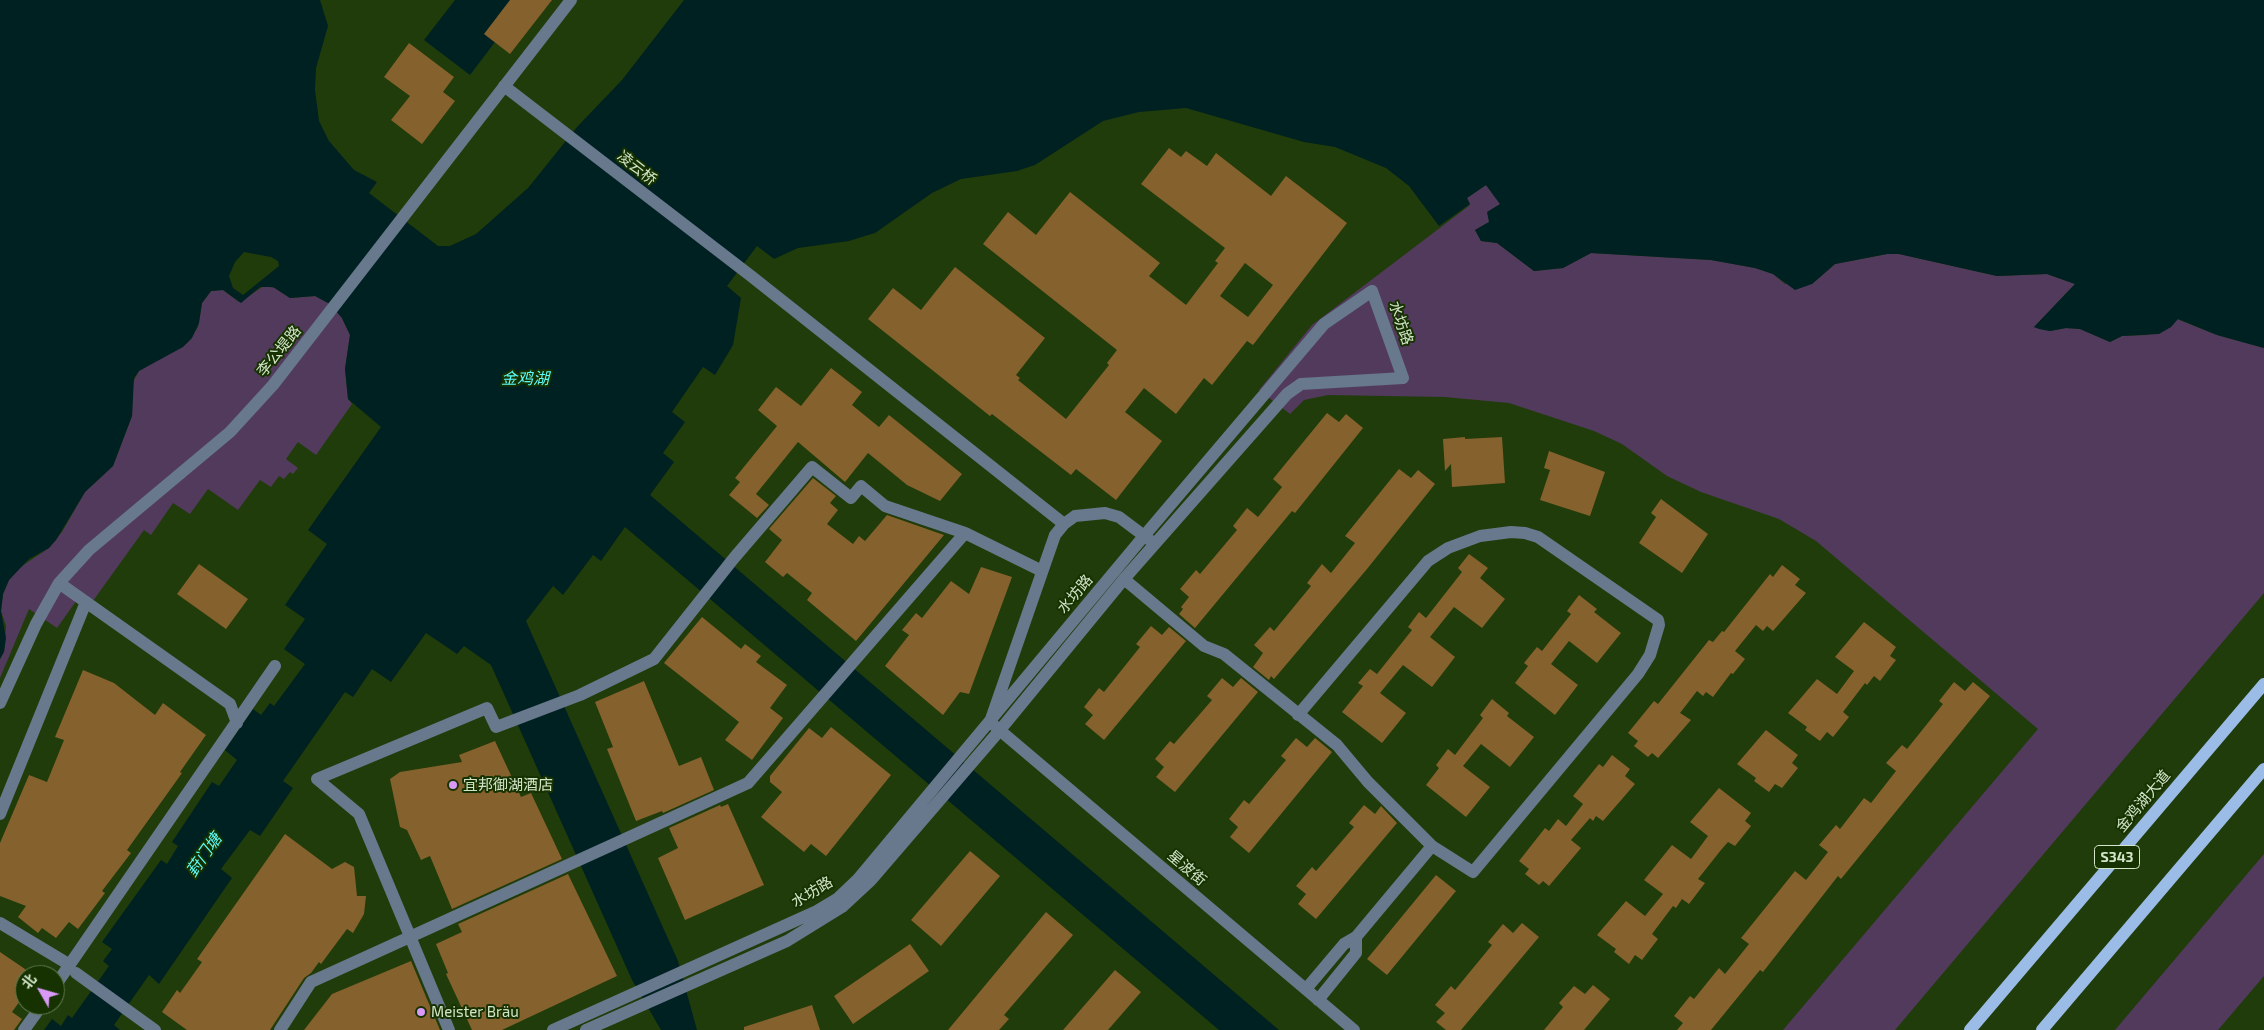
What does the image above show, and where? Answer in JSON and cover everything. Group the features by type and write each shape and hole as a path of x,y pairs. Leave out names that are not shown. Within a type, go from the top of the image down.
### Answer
{"main road":[{"name":"金鸡湖大道","path":"1970,1030 2264,684"},
{"path":"2042,1030 2264,769"}],"street":[{"name":"李公堤路","path":"0,703 36,624 58,583 88,550 230,432 273,385 571,0"},
{"name":"凌云桥","path":"504,86 751,276 1064,524"},
{"name":"水坊路","path":"586,1030 787,941 842,907 871,880 931,803 995,726 1287,394 1301,384 1402,378 1372,291 1324,324 1144,536 995,726"},
{"path":"449,1030 358,814 317,779 487,708 496,727 580,694 654,659 734,558 812,467 851,498 861,486 885,506 966,534 1042,571"},
{"path":"995,726 1054,535 1075,516 1105,513 1119,517 1156,545"},
{"path":"1124,579 1204,646 1224,654 1298,715 1337,745 1368,782 1432,846 1473,872 1638,674 1650,655 1659,625 1658,620 1538,537 1525,532 1480,536 1448,548 1428,561 1298,715"},
{"path":"280,1030 311,982 748,783 966,534"},
{"path":"58,583 230,704 237,723"},
{"path":"0,814 86,602"},
{"path":"65,982 87,941 275,666"},
{"name":"星波街","path":"995,726 1354,1030"},
{"name":"水坊路","path":"554,1030 817,912 837,899 858,880 931,803"},
{"path":"1306,989 1344,944 1356,937 1432,846"},
{"path":"0,923 73,969 156,1030"},
{"path":"1318,1000 1356,953 1356,937"},
{"path":"65,977 73,969"},
{"path":"24,1030 35,1015"}],"shaded area":[{"path":"1486,185 1500,204 1489,222 1475,230 1481,241 1497,243 1534,271 1563,268 1591,253 1711,260 1755,268 1773,274 1785,284 1812,284 1835,264 1887,254 1899,254 1997,276 2047,274 2075,284 2034,327 2050,331 2066,328 2080,329 2110,342 2122,336 2147,335 2171,327 2177,319 2217,335 2264,348 2264,593 1895,1030 1783,1030 2038,729 1816,541 1779,519 1701,492 1667,476 1622,444 1594,431 1509,403 1445,397 1328,395 1304,400 1290,414 1259,390 1312,325 1470,205 1467,198"},
{"path":"264,286 275,288 290,298 315,296 330,304 342,318 350,335 345,369 348,399 352,404 316,455 298,442 286,459 298,468 293,474 290,472 284,479 279,476 271,487 260,480 238,510 208,489 190,514 173,503 151,535 144,530 90,605 79,597 57,628 29,609 0,678 0,659 4,651 6,626 1,611 3,594 9,580 19,568 49,548 62,532 85,492 113,466 132,416 133,382 139,371 188,342 198,327 202,303 211,291 223,290 239,302"},
{"path":"2264,854 2264,976 2218,1030 2115,1030"}],"water":[{"name":"金鸡湖","path":"0,0 320,0 328,26 316,68 315,90 319,121 329,141 354,170 377,182 369,193 438,246 450,246 476,234 528,188 577,127 622,80 684,0 2264,0 2264,348 2217,335 2178,319 2171,327 2159,334 2122,336 2110,342 2080,329 2066,328 2050,331 2039,329 2034,327 2075,284 2047,274 1997,276 1899,254 1887,254 1835,264 1812,284 1795,290 1773,274 1755,268 1711,260 1591,253 1563,268 1534,271 1497,243 1481,241 1475,230 1489,222 1487,212 1500,204 1486,185 1467,198 1470,204 1439,226 1409,186 1386,168 1335,147 1304,142 1186,108 1139,112 1103,121 1035,165 1017,171 961,179 932,193 875,233 849,241 798,248 774,259 757,246 727,286 741,298 733,345 715,375 703,367 672,412 685,422 663,453 674,462 650,495 1279,1030 1219,1030 625,527 601,561 593,555 563,595 553,586 526,621 678,961 697,1030 661,1030 632,980 491,665 464,646 457,654 426,633 391,682 372,669 353,697 345,692 283,781 293,788 260,836 250,830 221,869 232,878 159,984 149,975 114,1025 120,1030 44,1030 52,1019 61,1026 68,1015 72,1018 109,966 103,961 112,949 102,942 161,860 167,864 178,846 172,842 212,782 219,786 237,760 225,750 253,709 261,715 270,703 274,706 305,664 284,649 305,619 285,605 327,544 308,530 381,427 348,399 345,369 350,335 342,318 330,304 315,296 290,298 273,287 260,287 241,303 223,290 211,291 202,303 199,323 192,338 183,347 139,371 134,378 132,416 113,466 85,492 56,540 49,548 29,559 9,580 3,594 1,611 6,638 4,652 0,659","holes":["244,252 271,257 278,261 279,266 243,295 233,288 229,276 235,262"]},
{"path":"455,0 510,0 495,42 470,75 424,40"}],"building":[{"path":"510,0 552,0 510,54 484,34"},
{"path":"409,43 454,77 443,92 455,101 422,144 391,120 410,96 384,77"},
{"path":"1169,148 1181,157 1186,151 1207,166 1216,153 1271,196 1286,176 1347,223 1253,345 1247,341 1212,385 1204,378 1176,414 1144,388 1125,412 1162,441 1116,500 1076,469 1071,475 992,414 990,416 868,319 893,288 921,310 955,267 1045,338 1016,375 1020,378 1018,380 1066,419 1109,365 1107,363 1117,350 983,244 1008,212 1036,235 1070,192 1160,263 1149,276 1186,305 1218,263 1215,261 1225,248 1141,184","holes":["1245,263 1273,285 1248,317 1220,296"]},
{"path":"831,368 862,392 852,405 879,427 889,415 962,474 940,501 907,485 868,453 845,482 798,442 756,494 769,505 757,518 729,495 740,482 735,478 777,426 758,410 776,387 801,406"},
{"path":"1327,413 1339,422 1346,414 1363,428 1295,513 1292,511 1195,628 1179,614 1183,609 1181,607 1189,597 1180,589 1196,570 1200,574 1237,530 1233,526 1247,508 1258,517 1282,487 1273,479"},
{"path":"1465,437 1465,439 1502,437 1505,483 1452,487 1451,464 1445,471 1443,439"},
{"path":"1549,451 1605,472 1590,516 1540,500 1550,470 1544,468"},
{"path":"1399,469 1411,478 1418,470 1435,484 1367,569 1274,679 1271,676 1269,680 1253,667 1263,653 1254,645 1270,627 1274,631 1311,586 1307,583 1322,564 1331,573 1355,543 1345,536"},
{"path":"813,478 836,496 830,503 838,510 827,524 853,544 859,536 865,541 887,515 944,535 856,641 807,600 812,593 787,573 783,577 765,562 782,540 769,529"},
{"path":"1661,499 1708,534 1682,573 1639,543 1656,517 1651,513"},
{"path":"1469,554 1488,568 1480,578 1505,599 1482,628 1454,607 1430,637 1455,657 1432,687 1403,665 1380,693 1406,713 1382,743 1342,712 1363,686 1358,683 1370,669 1377,674 1412,630 1408,627 1419,612 1426,618 1462,572 1458,568"},
{"path":"199,564 248,599 226,629 177,594"},
{"path":"1782,565 1800,579 1795,585 1806,593 1773,631 1767,626 1763,631 1756,625 1735,651 1745,659 1733,674 1731,673 1713,697 1706,692 1703,696 1697,691 1680,713 1691,720 1658,758 1652,753 1648,757 1634,746 1638,741 1628,733 1654,701 1658,704 1709,640 1713,642 1722,631 1724,632 1770,574 1773,577"},
{"path":"981,567 1012,577 969,694 960,692 943,715 885,666 909,635 902,630 916,613 922,618 951,581 969,594"},
{"path":"1579,595 1597,609 1594,612 1621,633 1597,663 1569,641 1551,664 1578,685 1555,715 1515,683 1528,666 1524,663 1537,647 1542,651 1571,614 1567,611"},
{"path":"702,617 741,649 745,644 761,656 756,662 787,685 770,708 783,718 752,760 725,740 739,722 664,663"},
{"path":"1864,622 1896,647 1890,656 1896,660 1880,681 1874,676 1867,685 1865,683 1843,712 1849,717 1833,737 1827,732 1820,741 1805,730 1807,727 1788,713 1817,679 1837,694 1854,671 1835,657"},
{"path":"1151,626 1162,635 1169,627 1186,641 1104,740 1085,724 1093,715 1084,707 1099,688 1104,692 1140,647 1136,644"},
{"path":"83,670 114,683 155,715 163,703 206,735 180,772 182,773 127,850 131,853 102,891 105,893 78,929 69,922 56,938 42,928 38,933 18,917 26,906 0,896 0,843 29,775 47,782 64,740 55,737"},
{"path":"1222,678 1233,687 1241,678 1258,692 1175,792 1156,777 1164,767 1155,759 1170,741 1174,744 1212,700 1207,696"},
{"path":"644,681 679,766 701,757 714,790 663,813 662,811 636,821 607,749 613,747 595,702"},
{"path":"1954,682 1965,691 1973,682 1990,696 1841,879 1838,876 1763,972 1760,970 1711,1030 1677,1030 1683,1023 1674,1016 1690,996 1694,999 1719,968 1725,974 1749,944 1741,938 1795,871 1806,880 1828,852 1819,845 1836,825 1840,829 1864,798 1871,803 1896,771 1886,763 1902,745 1907,749 1943,704 1939,701"},
{"path":"1492,699 1509,713 1507,716 1534,737 1510,767 1481,744 1463,766 1490,787 1466,817 1426,785 1439,768 1436,765 1448,749 1455,755 1483,718 1480,715"},
{"path":"831,727 891,775 826,856 811,844 804,852 761,817 782,792 770,782 770,776 809,728 822,738"},
{"path":"1766,730 1798,755 1792,763 1798,768 1782,788 1775,784 1769,792 1754,781 1756,778 1737,764"},
{"path":"1296,738 1307,747 1315,738 1332,752 1249,853 1230,837 1238,827 1229,819 1244,800 1249,804 1286,760 1281,756"},
{"path":"495,741 521,797 531,793 562,859 452,909 430,856 421,860 407,830 400,827 390,779 400,772 462,762 459,755"},
{"path":"1612,755 1630,769 1625,776 1635,784 1603,821 1596,816 1593,821 1590,818 1571,840 1581,848 1549,886 1543,881 1539,885 1525,874 1529,869 1519,861 1545,828 1549,831 1558,819 1566,826 1583,804 1573,796 1599,764 1603,767"},
{"path":"1719,788 1751,813 1745,821 1751,826 1735,846 1728,842 1721,850 1698,879 1705,883 1689,904 1682,899 1676,908 1673,906 1652,934 1658,939 1642,960 1635,955 1629,964 1614,952 1616,949 1597,935 1626,901 1645,916 1663,894 1644,880 1672,845 1691,859 1708,836 1690,822"},
{"path":"728,804 764,885 685,920 658,858 678,848 669,828 720,805 721,807"},
{"path":"1364,805 1375,814 1381,806 1397,823 1316,919 1298,904 1306,894 1296,886 1312,867 1316,871 1354,827 1349,823"},
{"path":"285,834 332,869 345,862 354,867 357,896 366,896 364,914 353,933 347,929 321,964 319,962 311,973 304,978 270,1030 187,1030 162,1012 177,990 180,993 202,962 197,959"},
{"path":"970,851 1000,876 941,946 911,920"},
{"path":"568,874 617,976 502,1030 472,1030 446,974 448,973 436,944 462,932 458,924"},
{"path":"1436,875 1456,891 1387,975 1367,959"},
{"path":"1046,912 1073,935 1004,1015 1009,1019 999,1030 948,1030"},
{"path":"1522,923 1539,937 1461,1030 1446,1030 1436,1022 1445,1013 1435,1005 1451,986 1455,990 1492,945 1488,942 1503,924 1513,933"},
{"path":"910,944 929,971 853,1024 834,996"},
{"path":"0,952 19,965 15,965 15,1008 12,1012 22,1019 14,1030 0,1030"},
{"path":"411,961 440,1030 304,1030 332,994"},
{"path":"1115,970 1141,992 1108,1030 1063,1030"},
{"path":"1593,985 1610,999 1584,1030 1544,1030 1563,1007 1559,1003 1574,986 1585,994"},
{"path":"812,1005 820,1030 744,1030 744,1027"}],"place":[{"name":"宜邦御湖酒店","path":"453,785"},
{"name":"Meister Bräu","path":"421,1012"}],"water label":[{"name":"葑门塘","path":"204,855"}]}
